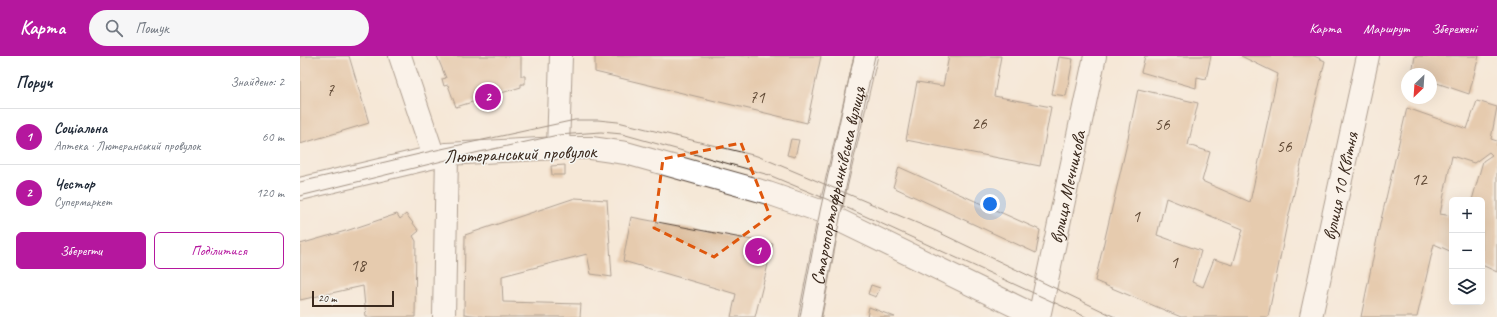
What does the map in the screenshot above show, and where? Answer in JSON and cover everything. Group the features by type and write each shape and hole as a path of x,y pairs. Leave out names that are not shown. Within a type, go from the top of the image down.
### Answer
{"street":[{"path":"400,56 441,155 444,317"},
{"path":"558,148 561,56"},
{"name":"Старопортофранківська вулиця","path":"810,317 829,216 866,56"},
{"name":"вулиця Мечникова","path":"1038,317 1094,56"},
{"name":"вулиця 10 Квітня","path":"1311,317 1368,56"},
{"name":"Лютеранський провулок","path":"300,189 441,155 558,148 591,148 626,153 768,193 829,216 1038,317"}],"highlighted area":[{"path":"741,143 770,216 714,257 654,228 663,159"}],"building":[{"path":"300,56 349,56 369,123 300,144"},
{"path":"437,56 521,56 521,76 525,76 525,84 521,84 521,87 456,107 448,85 444,86 442,79 446,78"},
{"path":"595,56 821,56 807,123 595,72"},
{"path":"949,56 1001,56 994,96 1051,107 1040,166 906,140 917,82 943,86"},
{"path":"1145,56 1211,56 1206,79 1197,77 1196,88 1141,72"},
{"path":"1241,56 1314,56 1325,61 1288,219 1268,317 1181,317 1095,281 1138,89 1198,103 1188,145 1210,152 1202,181 1250,202 1278,74","holes":["1166,198 1243,229 1233,265 1214,259 1203,287 1192,282 1201,251 1157,235"]},
{"path":"1415,56 1479,56 1469,94 1437,83 1437,68 1413,68"},
{"path":"1059,57 1073,59 1066,96 1052,94"},
{"path":"1477,101 1497,107 1491,139 1497,141 1497,272 1485,266 1485,197 1473,197 1483,161 1492,155 1489,152 1474,163 1452,156 1440,214 1449,216 1449,251 1434,244 1417,317 1361,317 1380,224 1407,108 1467,129"},
{"path":"791,139 799,140 795,157 787,155"},
{"path":"565,165 565,175 552,175 551,166"},
{"path":"899,167 1040,230 1036,253 893,187"},
{"path":"575,198 607,200 612,277 591,274 587,254 502,276 502,282 503,302 581,304 580,317 487,317 464,314 465,235"},
{"path":"397,214 400,219 406,214 419,231 413,236 416,241 415,317 366,317 363,286 300,300 300,244"},
{"path":"631,217 773,244 755,317 731,317 736,294 623,261"},
{"path":"871,285 880,288 876,297 868,294"},
{"path":"869,307 895,317 867,317"}],"tram line":[{"path":"800,317 820,211 854,56"},
{"path":"821,317 845,192 875,56"},
{"path":"300,182 432,151 575,120 618,122 757,156 936,231 1115,317"},
{"path":"300,196 475,153 558,135 601,132 622,134 769,175 843,206 1086,317"}],"place":[{"name":"Честор","path":"488,97"},
{"name":"Соціальна","path":"758,251"}]}
